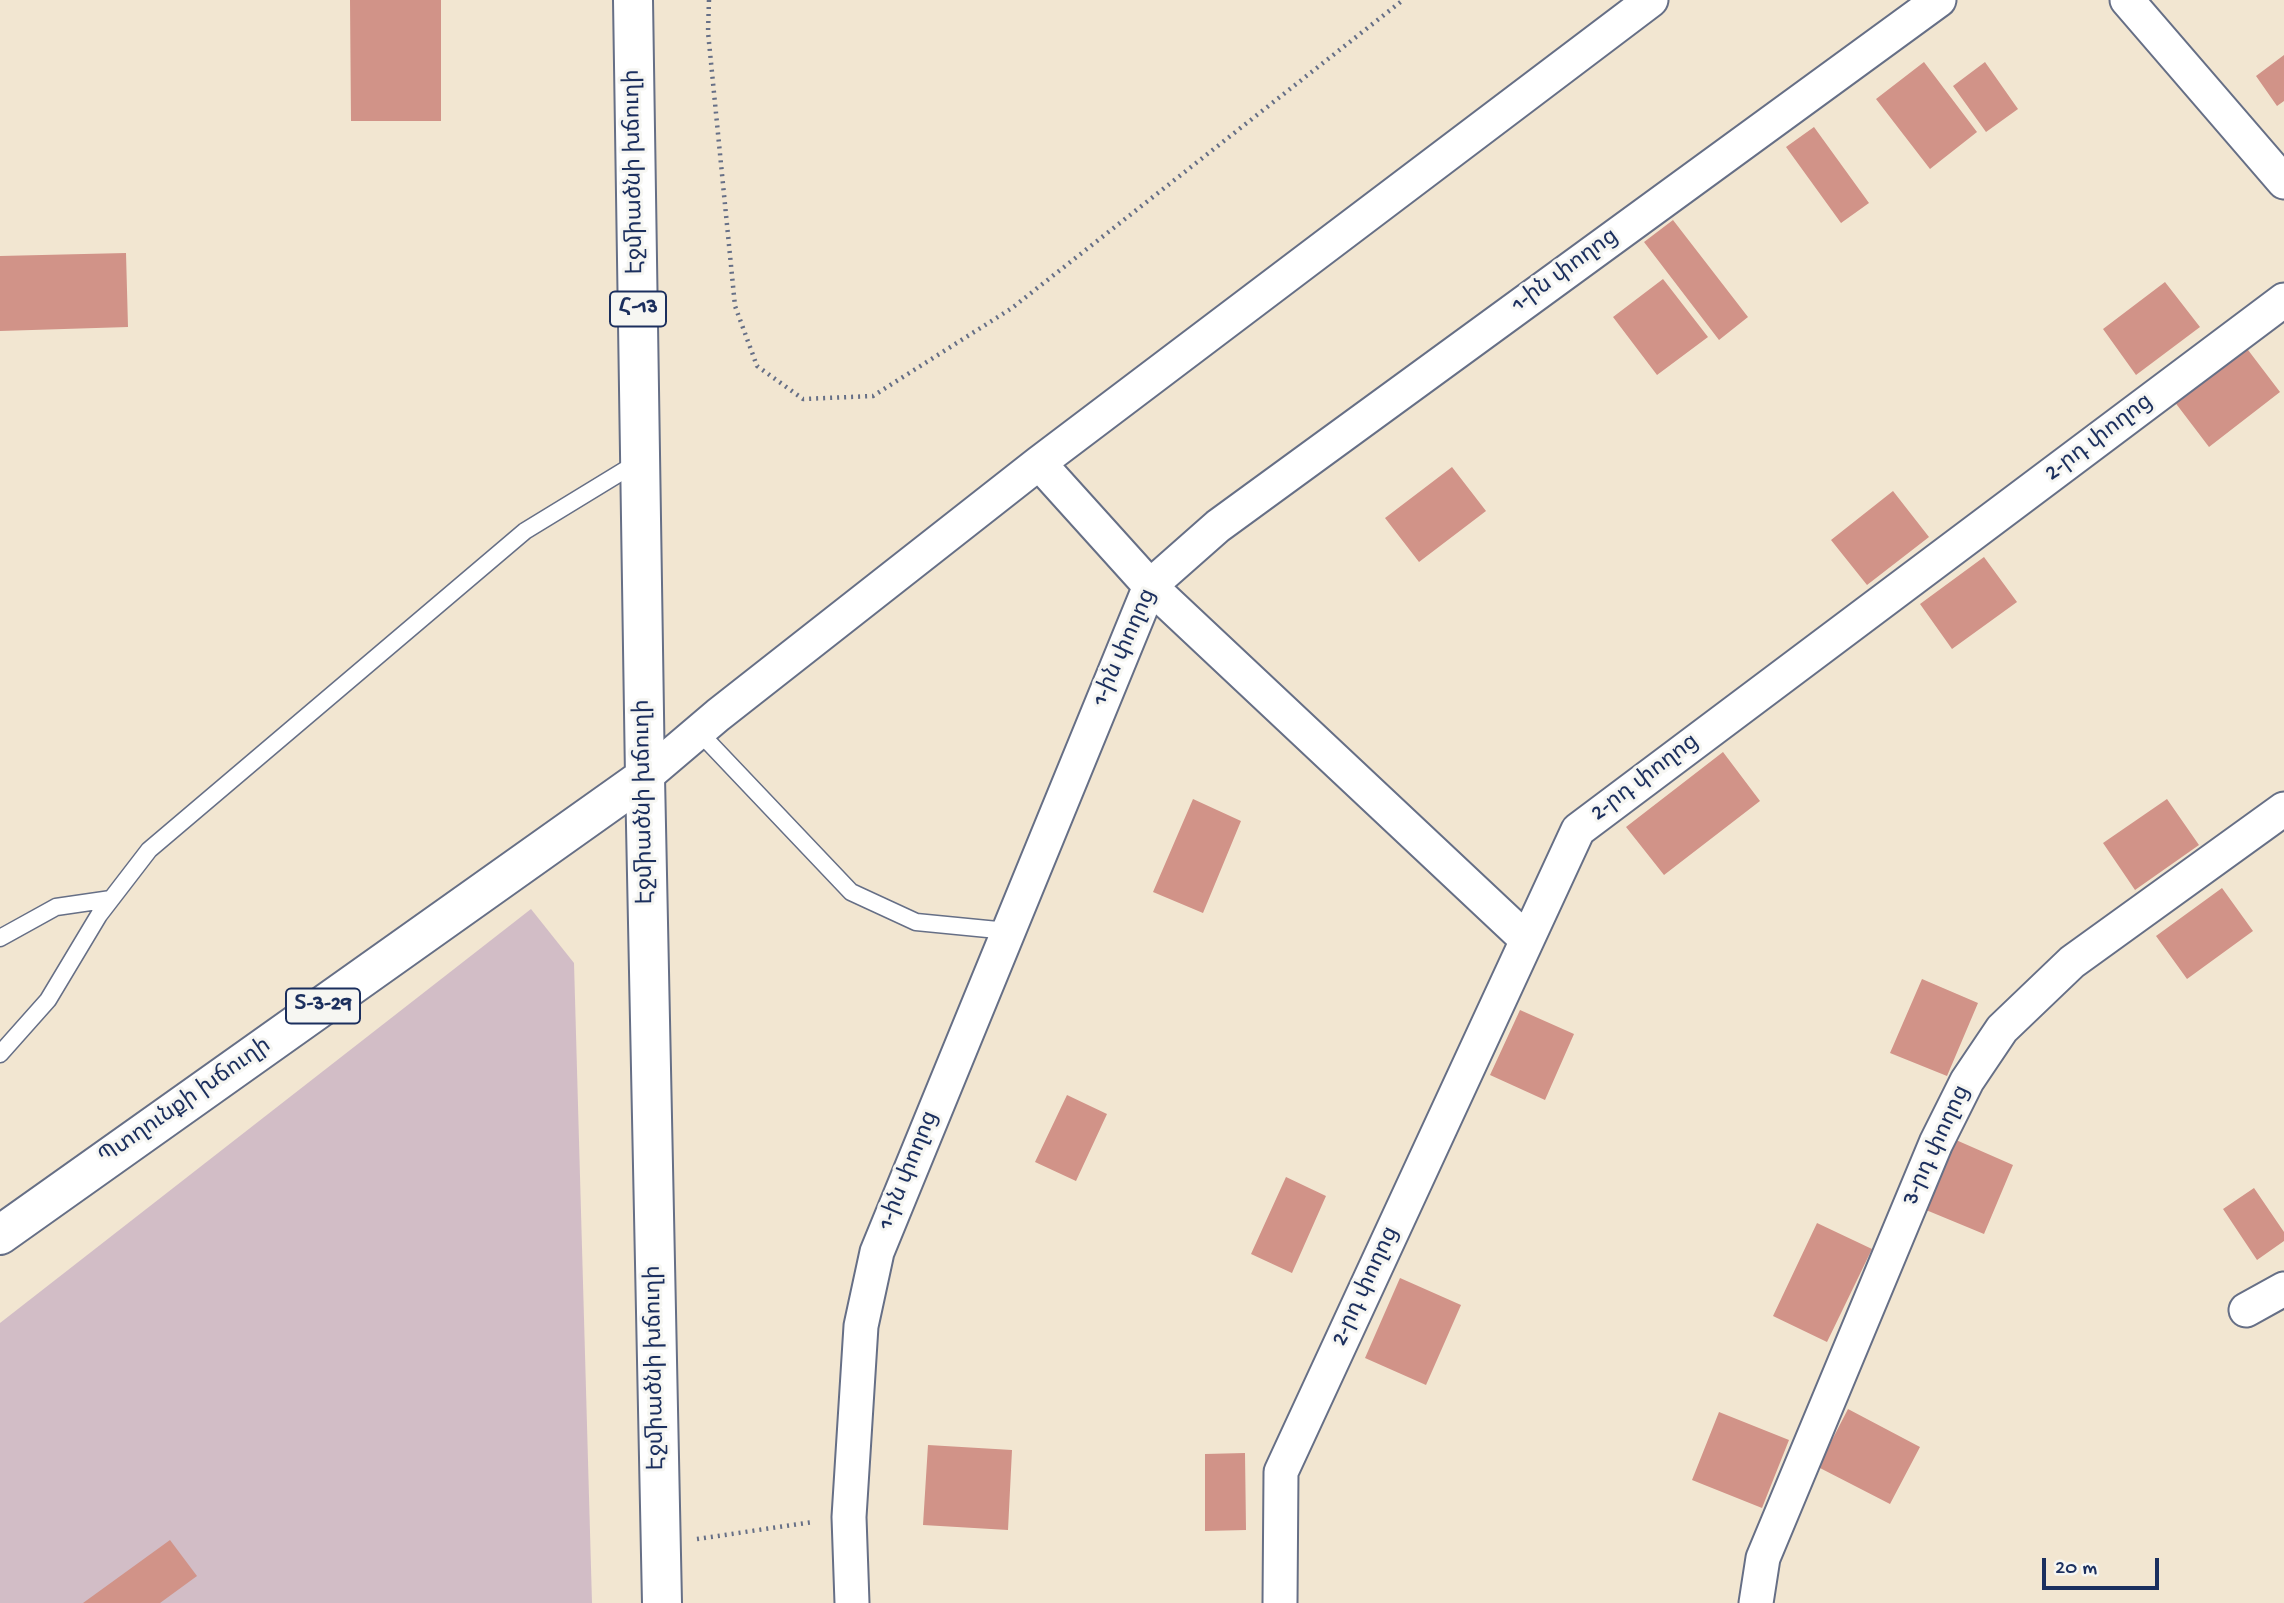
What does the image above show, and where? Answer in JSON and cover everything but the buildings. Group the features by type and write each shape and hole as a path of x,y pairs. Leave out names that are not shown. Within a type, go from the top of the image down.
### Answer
{"main road":[{"name":"Էջմիածնի խճուղի","path":"633,0 642,618 662,1603"},
{"name":"Պտղունքի խճուղի","path":"0,1235 645,777"}],"street":[{"path":"645,777 1039,463 1651,0"},
{"name":"1-ին փողոց","path":"852,1603 849,1517 861,1326 877,1252 1150,586 1217,526 1939,0"},
{"path":"2127,0 2284,182"},
{"name":"2-րդ փողոց","path":"1280,1603 1281,1472 1578,830 2284,300"},
{"path":"1039,463 1150,586 1527,940"},
{"name":"3-րդ փողոց","path":"1756,1603 1763,1558 1936,1143 1967,1081 2002,1029 2072,962 2284,808"},
{"path":"2246,1310 2284,1289"}],"lane":[{"path":"0,1054 48,1000 99,915 149,850 525,531 640,461"},
{"path":"699,732 851,892 916,922 1008,931"},
{"path":"0,938 56,906 111,900"}],"path":[{"path":"709,0 708,32 735,306 757,366 803,399 873,396 1012,308 1403,0"},
{"path":"661,1545 849,1517"}],"shaded area":[{"path":"531,909 574,963 592,1603 0,1603 0,1323"}]}
